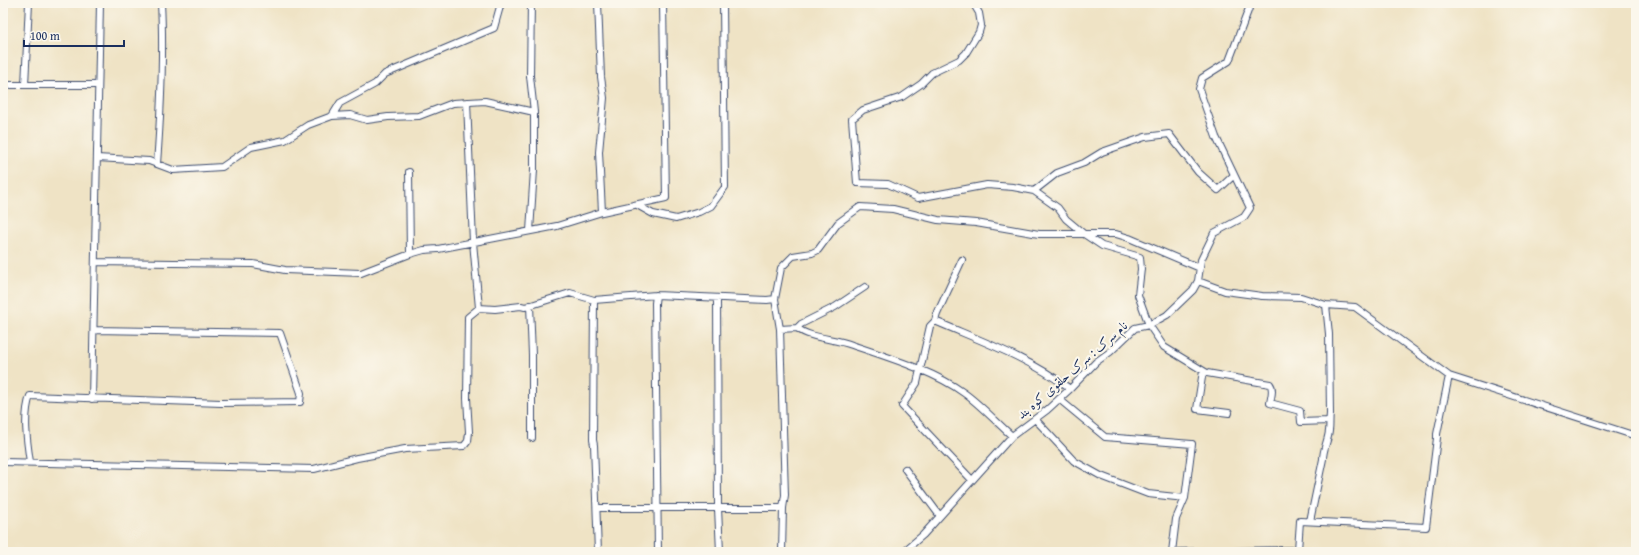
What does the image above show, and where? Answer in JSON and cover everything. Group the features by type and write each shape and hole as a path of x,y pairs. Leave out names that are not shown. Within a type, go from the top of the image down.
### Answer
{"street":[{"path":"25,85 29,3"},
{"path":"92,399 100,3"},
{"path":"156,164 162,83 161,3"},
{"path":"332,116 340,103 374,84 385,74 494,28 501,3"},
{"path":"530,231 534,170 534,112 530,76 531,3"},
{"path":"598,3 601,77 604,98 599,152 602,212"},
{"path":"95,262 253,264 285,270 361,274 410,254 424,250 438,250 557,226 602,212 666,198 663,3"},
{"path":"637,205 653,214 676,219 699,212 711,206 725,187 723,3"},
{"path":"973,3 979,13 981,25 979,32 966,53 959,60 932,73 921,84 902,97 863,110 852,118 858,183 888,184 918,198 987,185 1013,187 1034,191 1058,208 1066,219 1084,234 1102,246 1140,257 1141,269 1138,295 1149,325 1164,347 1207,373 1270,384 1272,386 1270,403 1300,411 1301,422 1329,421"},
{"path":"1251,3 1229,61 1202,78 1199,90 1216,137 1250,208 1244,217 1214,233 1201,260 1198,281 1225,291 1262,296 1301,297 1326,305 1355,307 1449,376 1636,436"},
{"path":"3,85 98,85"},
{"path":"97,158 148,161 173,170 222,167 251,147 285,140 308,125 332,116 350,115 368,120 388,117 419,116 453,103 485,101 534,112"},
{"path":"467,102 473,242 479,308"},
{"path":"1034,191 1058,173 1084,164 1102,152 1145,138 1169,134 1198,172 1218,190 1234,175"},
{"path":"409,172 410,254"},
{"path":"782,552 783,508 785,496 780,329 775,299 781,268 793,256 812,253 818,250 838,223 860,207 893,209 938,220 976,222 1039,234 1116,234 1200,268"},
{"path":"962,260 935,321 930,326 917,383 902,406 972,480"},
{"name":"نام سرک : سرک حلقوی کوه بند","path":"903,552 923,535 1012,436 1059,399 1096,362 1110,352 1135,328 1149,325 1166,315 1192,290 1198,281"},
{"path":"796,328 835,307 865,287"},
{"path":"3,462 314,469 357,458 405,449 464,446 468,441 468,317 479,308 495,309 530,305 570,293 594,300 656,295 767,300 775,299"},
{"path":"656,295 658,552"},
{"path":"717,298 718,508 720,552"},
{"path":"594,300 593,440 598,552"},
{"path":"530,305 532,355 532,438"},
{"path":"1310,521 1323,459 1323,451 1326,447 1330,428 1329,334 1326,305"},
{"path":"935,321 1010,353 1054,377 1070,389"},
{"path":"780,329 796,328 810,335 850,344 938,377 964,393 1012,436"},
{"path":"30,462 27,439 27,408 30,396 221,403 300,402 301,392 280,333 94,330"},
{"path":"1203,370 1197,409 1229,413"},
{"path":"1059,399 1105,438 1192,444 1185,498 1176,519 1173,552 1298,550 1300,521 1426,527 1437,434 1449,376"},
{"path":"1035,419 1074,461 1101,476 1148,494 1185,498"},
{"path":"905,469 940,516"},
{"path":"597,508 783,508"}]}
